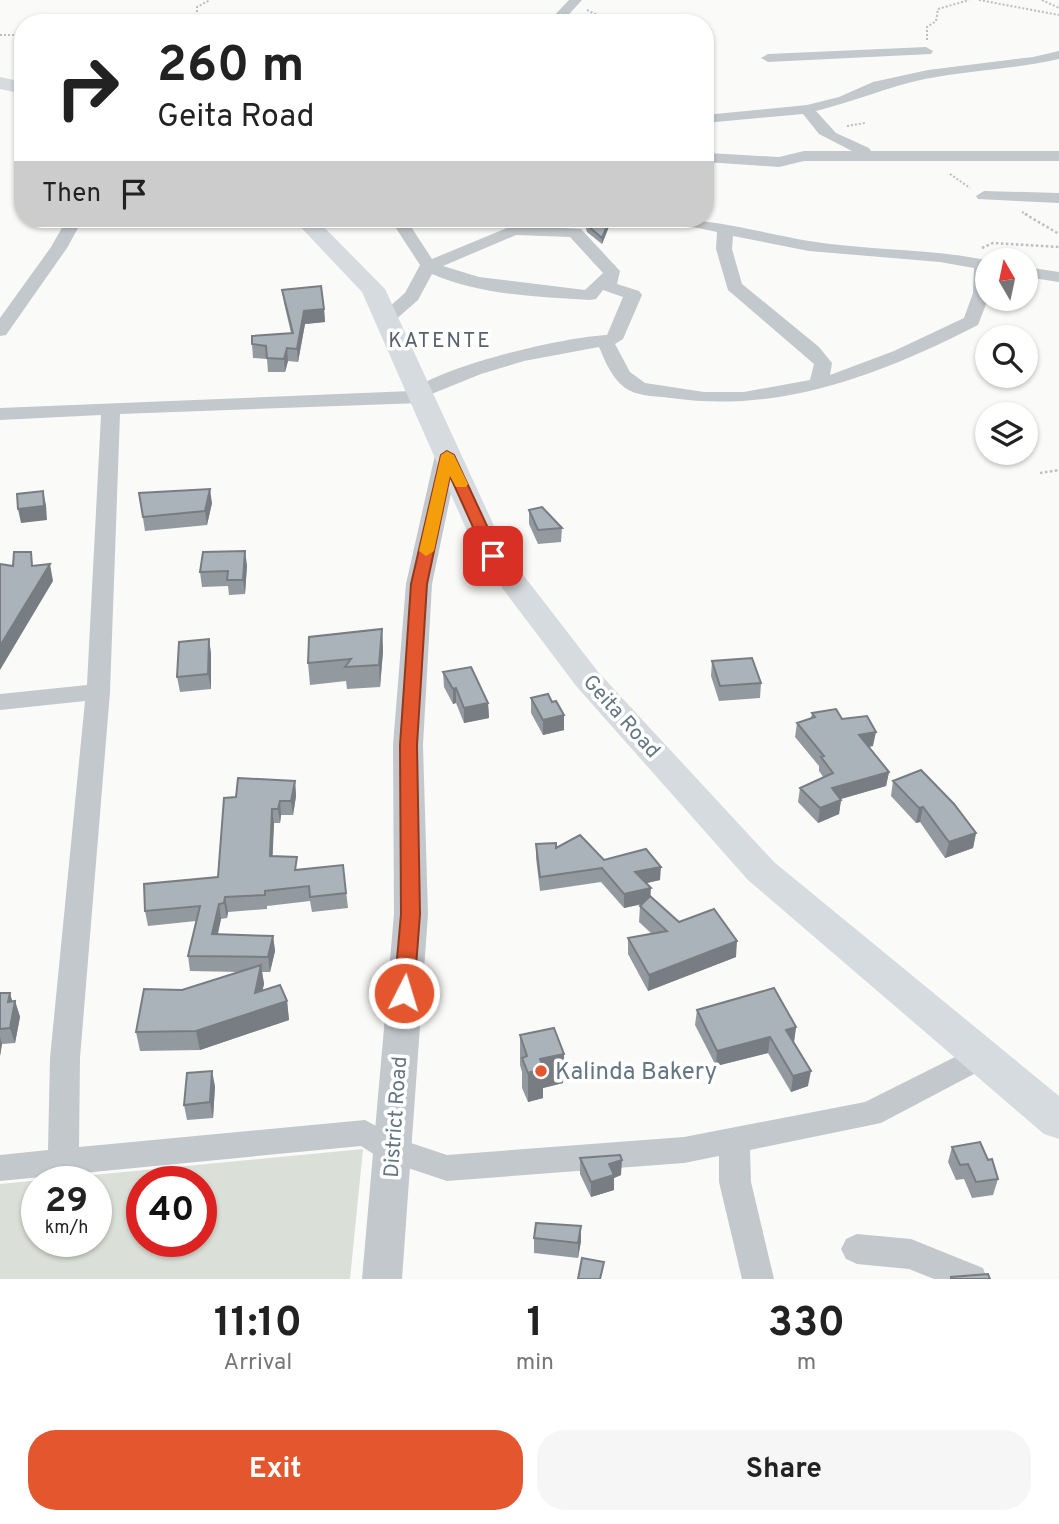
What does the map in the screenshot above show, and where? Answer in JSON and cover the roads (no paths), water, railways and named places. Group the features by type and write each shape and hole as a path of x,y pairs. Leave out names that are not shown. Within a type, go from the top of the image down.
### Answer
{"main road":[{"name":"Geita Road","path":"313,228 373,289 493,556 588,680 761,871 1059,1121"}],"street":[{"path":"563,14 575,1"},
{"path":"768,58 926,51"},
{"path":"714,118 807,109 844,100 878,85 928,74 1057,58"},
{"path":"807,109 817,126 837,141 891,157"},
{"path":"714,158 779,162 804,156 1059,156"},
{"path":"984,196 1059,198"},
{"path":"0,331 59,248 70,228"},
{"path":"404,228 430,266 461,278 507,287 590,295 609,277"},
{"path":"714,228 847,251 887,252 975,263"},
{"path":"0,414 420,395 474,370 521,356 614,339 634,295 608,286 612,271 575,232 514,230 430,266 412,296 387,317"},
{"path":"725,230 724,249 734,286 813,351 823,363 819,382"},
{"path":"1038,274 1059,277"},
{"path":"604,340 624,376 635,386 687,397 759,396 819,382 879,363 972,321 975,312"},
{"path":"63,1163 65,1058 99,692 111,408"},
{"name":"District Road","path":"382,1279 411,914 408,745 419,584 447,455"},
{"path":"0,702 99,692"},
{"path":"0,1168 365,1133 392,1150 447,1168 684,1150 870,1114 981,1057"},
{"path":"735,1140 735,1182 758,1279"},
{"path":"857,1249 911,1254 971,1279"}],"place":[{"name":"Kalinda Bakery","path":"541,1071"}],"district":[{"name":"KATENTE","path":"440,340"}]}
